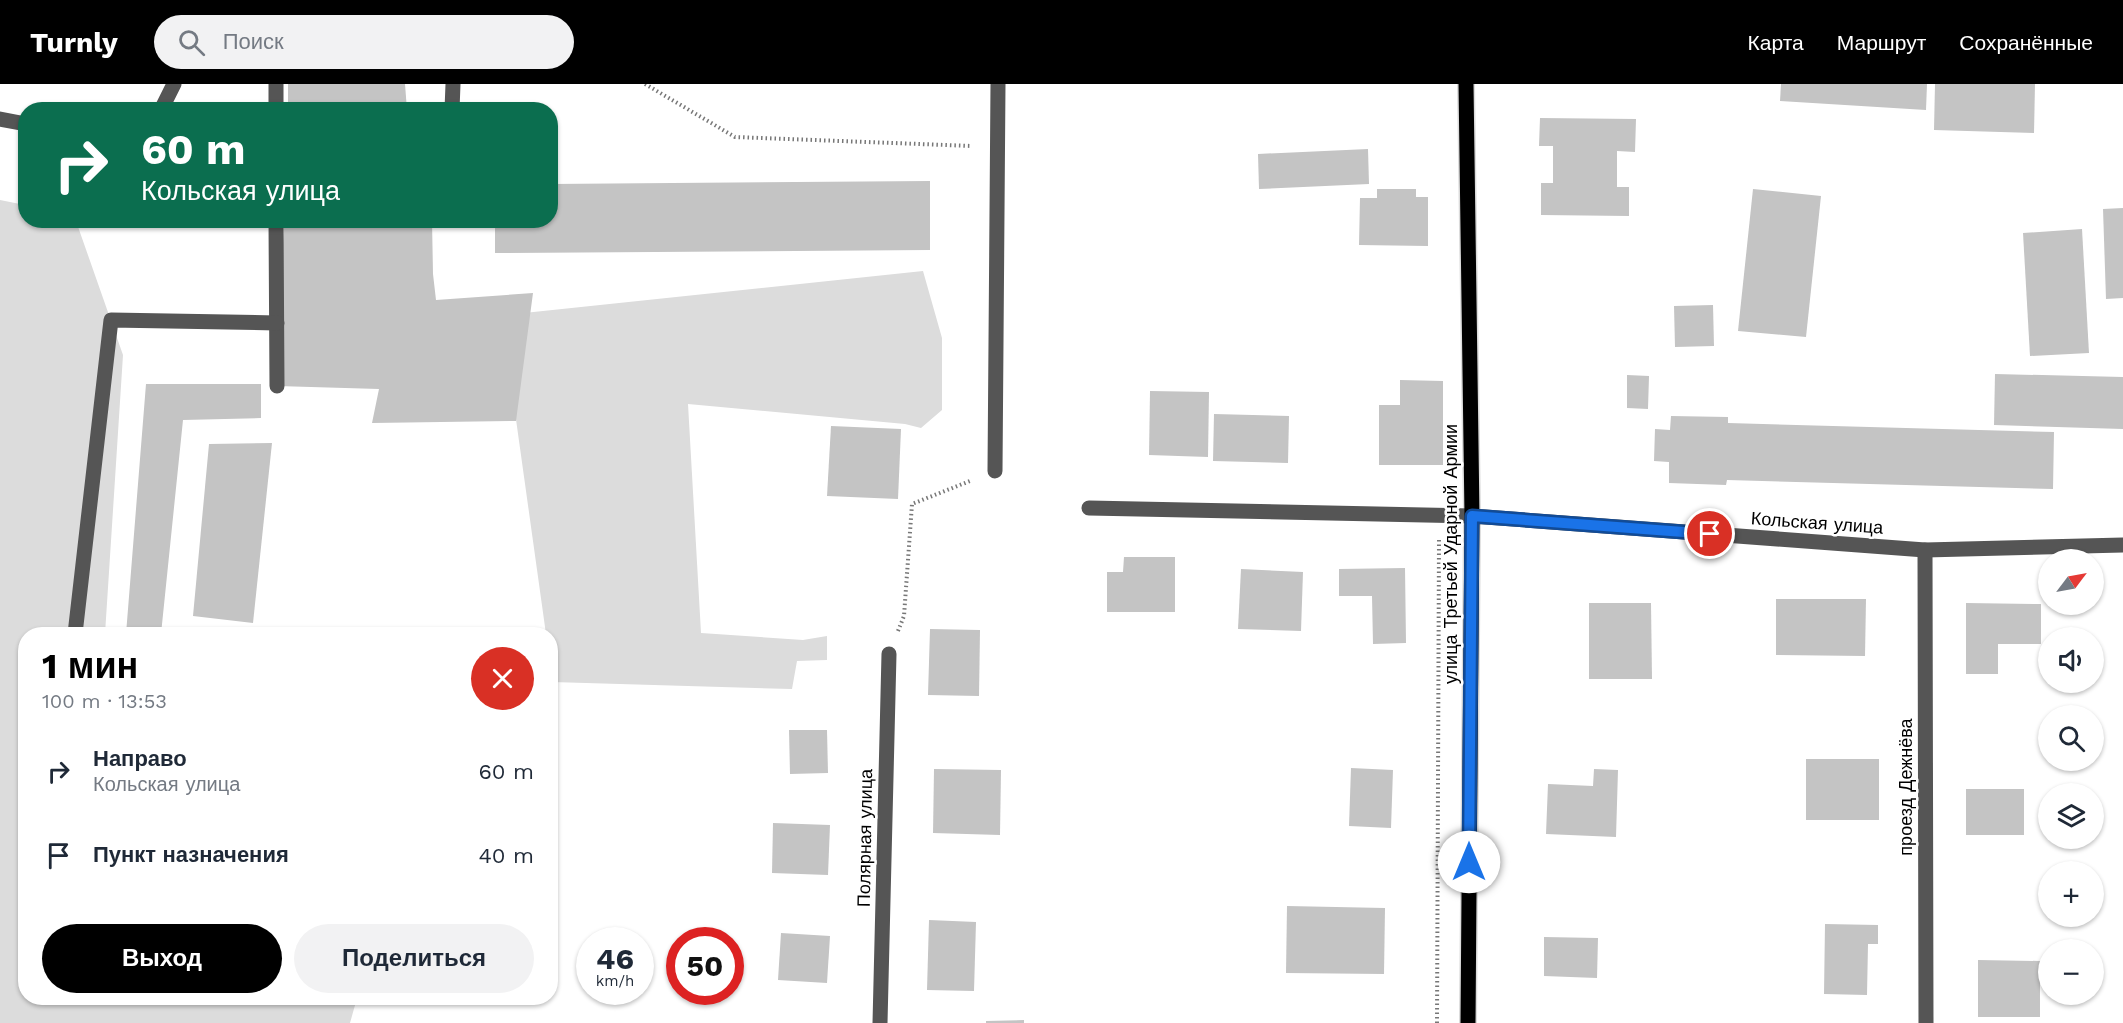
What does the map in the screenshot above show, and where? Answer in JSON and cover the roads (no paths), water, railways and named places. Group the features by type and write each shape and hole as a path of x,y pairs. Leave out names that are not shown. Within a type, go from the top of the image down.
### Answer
{"main road":[{"name":"улица Третьей Ударной Армии","path":"1466,84 1472,516 1468,1023"}],"street":[{"path":"165,102 174,84"},
{"path":"276,84 276,102"},
{"path":"452,102 453,84"},
{"path":"995,471 998,84"},
{"path":"0,119 18,122"},
{"path":"276,228 277,386"},
{"path":"76,627 111,320 277,322"},
{"name":"Кольская улица","path":"1089,507 1472,516 1925,550 2123,545"},
{"name":"проезд Дежнёва","path":"1925,550 1926,1023"},
{"name":"Полярная улица","path":"880,1023 889,654"}]}
